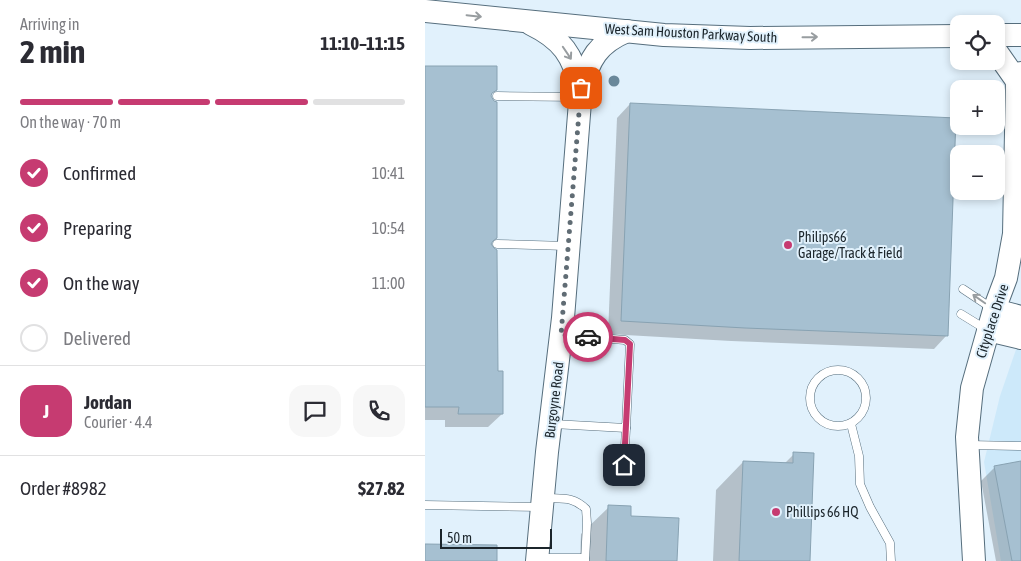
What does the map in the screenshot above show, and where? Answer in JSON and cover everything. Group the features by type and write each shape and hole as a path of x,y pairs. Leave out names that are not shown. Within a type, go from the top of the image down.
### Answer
{"street":[{"name":"West Sam Houston Parkway South","path":"425,11 664,35 750,38 950,36"},
{"name":"Burgoyne Road","path":"513,20 531,24 548,32 562,45 572,60 579,78 581,93"},
{"name":"Burgoyne Road","path":"537,559 561,335 581,93 587,69 593,56 608,41 627,31"},
{"path":"1005,35 1021,35"},
{"name":"Cityplace Drive","path":"974,561 967,437 972,388 991,320 1006,278 1014,234 1019,77 1005,61"},
{"path":"991,320 1021,317"},
{"path":"991,320 1021,338"}],"lane":[{"path":"497,96 581,93"},
{"path":"497,244 569,246"},
{"path":"963,289 991,320"},
{"path":"961,314 991,320"},
{"path":"561,335 625,340 630,344 624,465"},
{"path":"841,370 850,372 863,385 866,393 864,411 851,424 833,426 824,423 812,408 810,399 812,389 817,380 824,374 841,370"},
{"path":"551,424 626,428"},
{"path":"851,424 859,456 860,484 870,507 891,543 891,561"},
{"path":"968,445 1021,446"},
{"path":"425,505 574,500 580,503 586,509 585,560 537,559"}],"shaded area":[{"path":"1021,335 1021,561 1001,561 984,462 1000,396"}],"building":[{"path":"425,66 497,66 497,90 491,96 497,102 497,238 491,244 497,250 498,371 503,371 503,414 458,414 459,407 425,407"},
{"name":"Philips66 Garage/Track & Field","path":"630,103 950,118 950,135 955,135 955,145 950,145 950,200 953,200 948,336 621,321"},
{"name":"Phillips 66 HQ","path":"793,452 814,453 810,561 739,561 743,461 793,463"},
{"path":"1021,461 1021,561 1012,561 994,466"},
{"path":"608,505 631,506 631,516 679,518 677,561 606,561"},
{"path":"425,544 497,545 497,561 425,561"}],"way so far":[{"path":"581,88 561,335 588,337"}],"place":[{"name":"Philips66 Garage/Track & Field","path":"788,245"},
{"name":"Phillips 66 HQ","path":"776,512"}],"route":[{"path":"588,337 625,340 630,344 624,465"}]}
